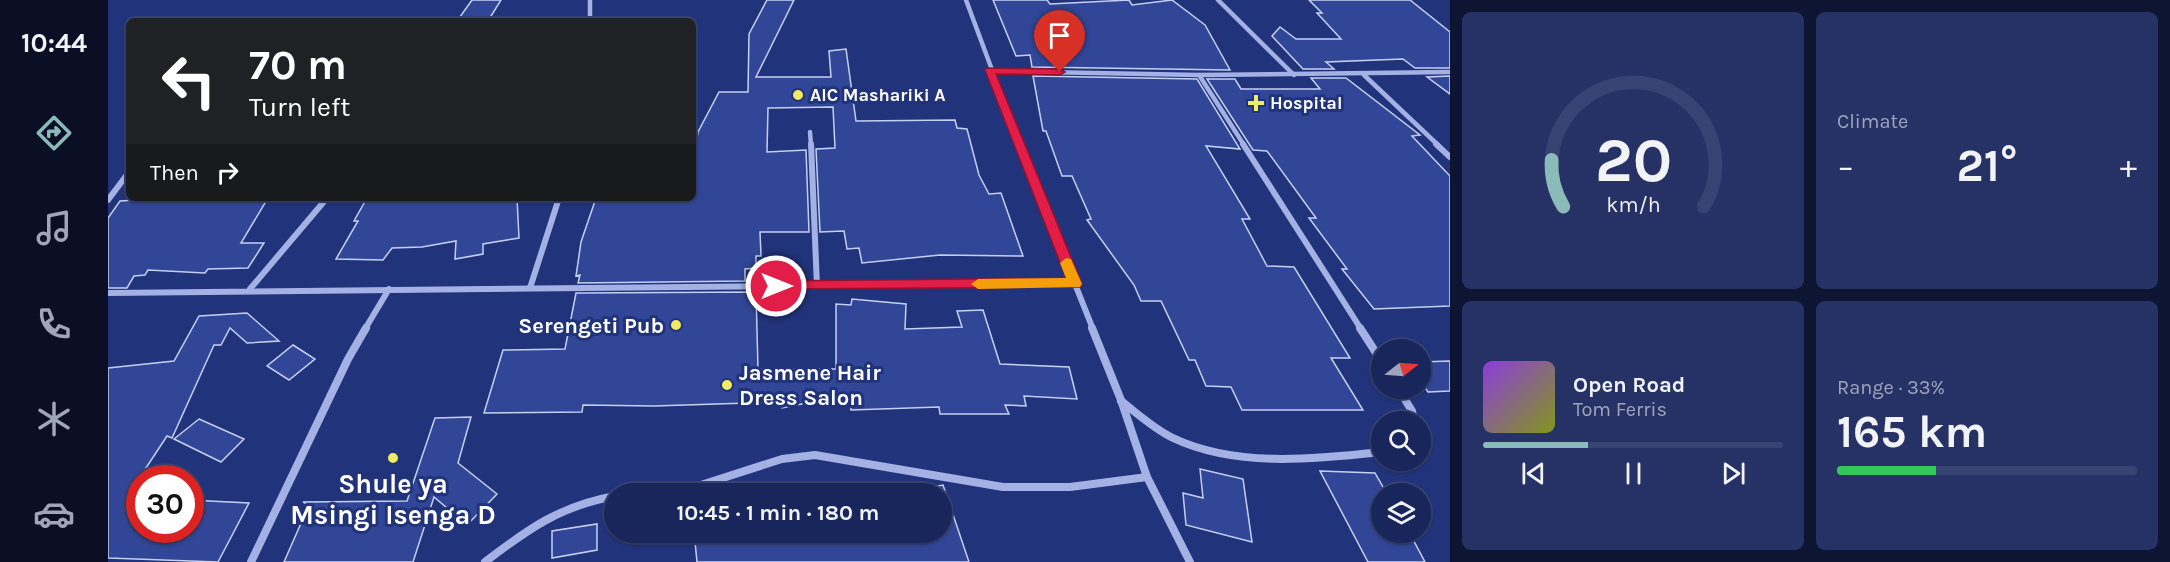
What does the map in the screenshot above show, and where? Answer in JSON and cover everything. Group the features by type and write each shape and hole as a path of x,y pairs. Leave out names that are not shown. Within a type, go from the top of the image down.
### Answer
{"street":[{"path":"590,0 590,18"},
{"path":"966,0 990,70 1121,400 1147,477 1190,562"},
{"path":"1218,0 1294,75"},
{"path":"990,70 1199,75 1364,75 1450,72"},
{"path":"1199,75 1371,345"},
{"path":"1364,75 1450,158"},
{"path":"810,132 817,285"},
{"path":"108,200 126,176"},
{"path":"250,289 324,201"},
{"path":"530,288 558,201"},
{"path":"108,292 250,289 1075,284"},
{"path":"251,562 348,359 389,289"},
{"path":"1121,400 1175,439 1204,449 1235,455 1340,458 1371,454"},
{"path":"707,483 782,459 815,455 1003,487 1070,487 1147,477"},
{"path":"485,562 559,509 588,499 604,497"}],"building":[{"path":"472,0 501,0 490,18 459,18"},
{"path":"767,0 794,0 756,77 831,77 829,51 846,49 856,121 955,120 957,128 967,129 979,175 989,194 1001,193 1023,256 940,255 862,263 859,248 847,249 844,231 820,232 816,149 835,148 833,107 768,108 767,152 806,150 809,232 760,232 761,256 756,256 756,268 745,269 745,281 578,283 580,275 576,276 581,242 595,201 696,201 698,132 719,92 748,92 749,34"},
{"path":"993,0 1047,0 1050,4 1129,0 1132,5 1172,0 1205,25 1230,70 1032,67 1030,55 1016,56"},
{"path":"1309,0 1410,0 1450,32 1450,68 1415,68 1403,59 1326,62 1334,69 1303,69 1272,36 1280,27 1296,39 1341,39 1317,13 1322,13"},
{"path":"1033,76 1197,79 1240,149 1206,146 1250,219 1242,219 1267,266 1294,267 1350,358 1331,358 1363,410 1242,410 1231,387 1206,386 1195,360 1189,360 1161,301 1141,301 1134,285 1087,220 1091,219 1072,176 1062,176 1046,131 1043,131"},
{"path":"1450,76 1450,94 1427,77"},
{"path":"1311,78 1346,78 1420,135 1412,136 1450,176 1450,306 1374,309 1342,269 1347,269 1309,218 1316,218 1267,151 1253,150 1207,79 1235,79 1241,89 1320,89"},
{"path":"120,201 266,201 241,243 264,243 248,268 208,269 205,273 148,270 145,275 134,276 127,288 108,288 108,218"},
{"path":"365,201 517,201 519,238 483,244 483,254 455,259 456,241 422,247 392,248 383,260 336,259 358,221 354,221"},
{"path":"756,292 758,369 836,369 836,304 851,305 852,299 906,304 905,329 962,327 957,311 983,310 1000,364 1069,367 1077,399 1024,396 1026,406 1005,405 1009,414 940,414 939,407 851,410 850,403 807,403 782,408 780,402 654,406 583,405 582,412 484,413 503,350 565,349 576,293"},
{"path":"247,313 279,341 247,343 230,328 221,345 214,345 172,438 167,436 148,465 126,465 126,543 204,543 204,501 249,503 218,562 108,558 108,368 174,361 199,316"},
{"path":"293,345 315,359 289,380 267,366"},
{"path":"1450,361 1450,391 1431,392 1431,362"},
{"path":"471,417 458,463 497,494 467,525 434,497 413,562 284,562 309,505 303,502 407,501 435,418"},
{"path":"199,419 244,439 221,462 174,439"},
{"path":"1200,469 1243,479 1252,542 1186,525 1183,493 1203,498"},
{"path":"1320,471 1375,473 1381,483 1371,483 1371,543 1415,543 1425,562 1368,562"},
{"path":"952,512 969,562 697,562 695,543 952,543"},
{"path":"597,524 597,550 552,558 552,531"}],"slow traffic":[{"path":"978,284 1075,284 1066,263"}],"place":[{"name":"AIC Mashariki A","path":"798,95"},
{"name":"Hospital","path":"1256,103"},
{"name":"Serengeti Pub","path":"676,325"},
{"name":"Jasmene Hair Dress Salon","path":"727,385"},
{"name":"Shule ya Msingi Isenga D","path":"393,458"}],"route":[{"path":"776,286 1075,284 990,70 1060,72"}]}
